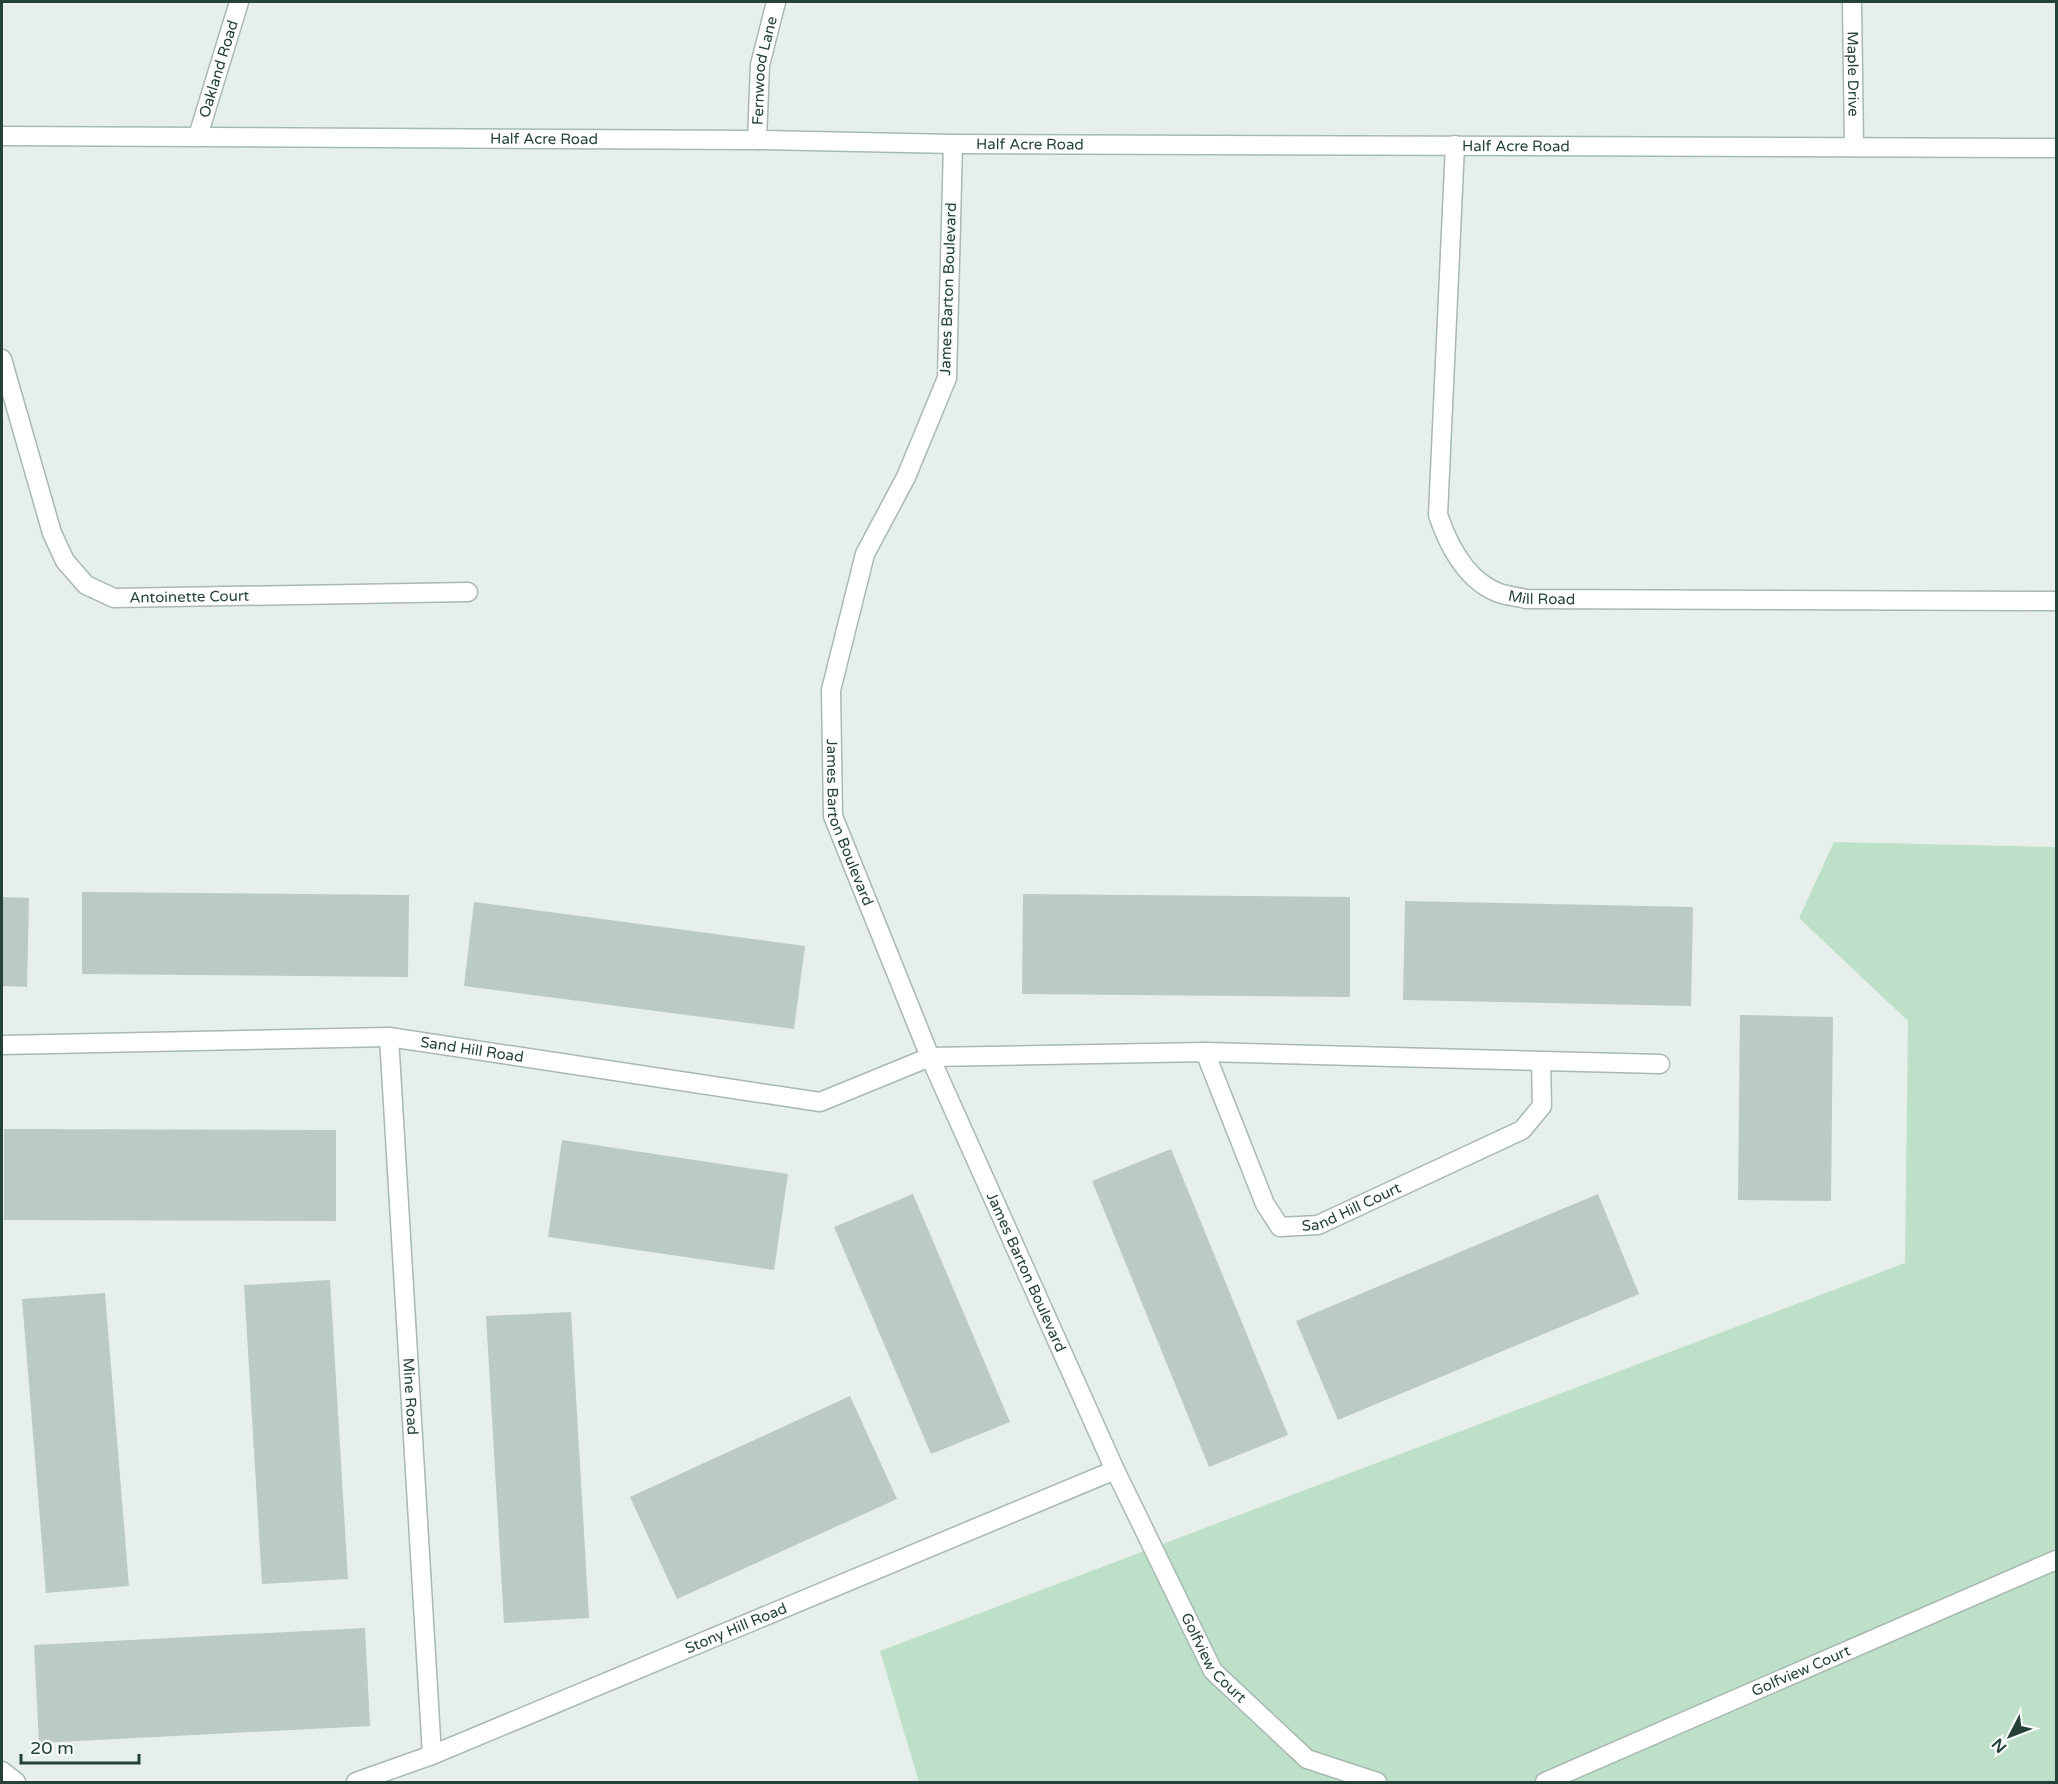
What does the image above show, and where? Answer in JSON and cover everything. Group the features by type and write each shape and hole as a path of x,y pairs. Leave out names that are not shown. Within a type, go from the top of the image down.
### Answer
{"street":[{"name":"Oakland Road","path":"198,136 239,2"},
{"name":"Fernwood Lane","path":"757,140 760,65 776,2"},
{"name":"Maple Drive","path":"1852,2 1854,147"},
{"name":"Half Acre Road","path":"2,136 757,140 953,144 2056,148"},
{"name":"James Barton Boulevard","path":"953,144 947,378 906,477 865,555 831,690 833,816 930,1058 1115,1470"},
{"name":"Mill Road","path":"1455,145 1438,515 1446,540 1463,566 1484,585 1501,594 1526,598 2056,601"},
{"name":"Antoinette Court","path":"2,359 52,533 65,561 86,585 114,598 468,592"},
{"name":"Sand Hill Road","path":"2,1045 389,1037 820,1102 930,1058"},
{"name":"Mine Road","path":"389,1037 432,1755"},
{"path":"930,1058 1205,1052 1660,1064"},
{"name":"Sand Hill Court","path":"1205,1052 1265,1204 1280,1227 1318,1225 1522,1130 1542,1106 1541,1061"},
{"name":"Stony Hill Road","path":"356,1782 432,1755 1115,1470"},
{"name":"Golfview Court","path":"1115,1470 1213,1671 1307,1759 1377,1782"},
{"name":"Golfview Court","path":"1545,1782 2056,1560"},
{"path":"2,1771 16,1782"}],"green space":[{"path":"1834,842 2056,847 2056,1782 919,1782 880,1651 1905,1263 1908,1021 1799,918"}],"building":[{"path":"82,892 409,895 408,977 82,974"},
{"path":"1023,894 1350,897 1350,997 1022,994"},
{"path":"2,897 29,898 27,987 2,986"},
{"path":"1405,901 1693,907 1691,1006 1403,1000"},
{"path":"474,902 805,946 794,1029 464,986"},
{"path":"1740,1015 1833,1017 1831,1201 1738,1200"},
{"path":"4,1129 336,1130 336,1221 4,1220"},
{"path":"562,1140 788,1174 774,1270 548,1237"},
{"path":"1171,1149 1288,1435 1209,1467 1092,1181"},
{"path":"913,1194 1010,1422 931,1454 834,1227"},
{"path":"1598,1194 1639,1294 1338,1420 1296,1321"},
{"path":"330,1280 348,1579 262,1584 244,1285"},
{"path":"105,1293 129,1586 46,1593 22,1299"},
{"path":"571,1312 589,1618 504,1623 486,1316"},
{"path":"850,1396 897,1499 677,1599 630,1497"},
{"path":"365,1628 370,1726 39,1743 34,1645"}]}
